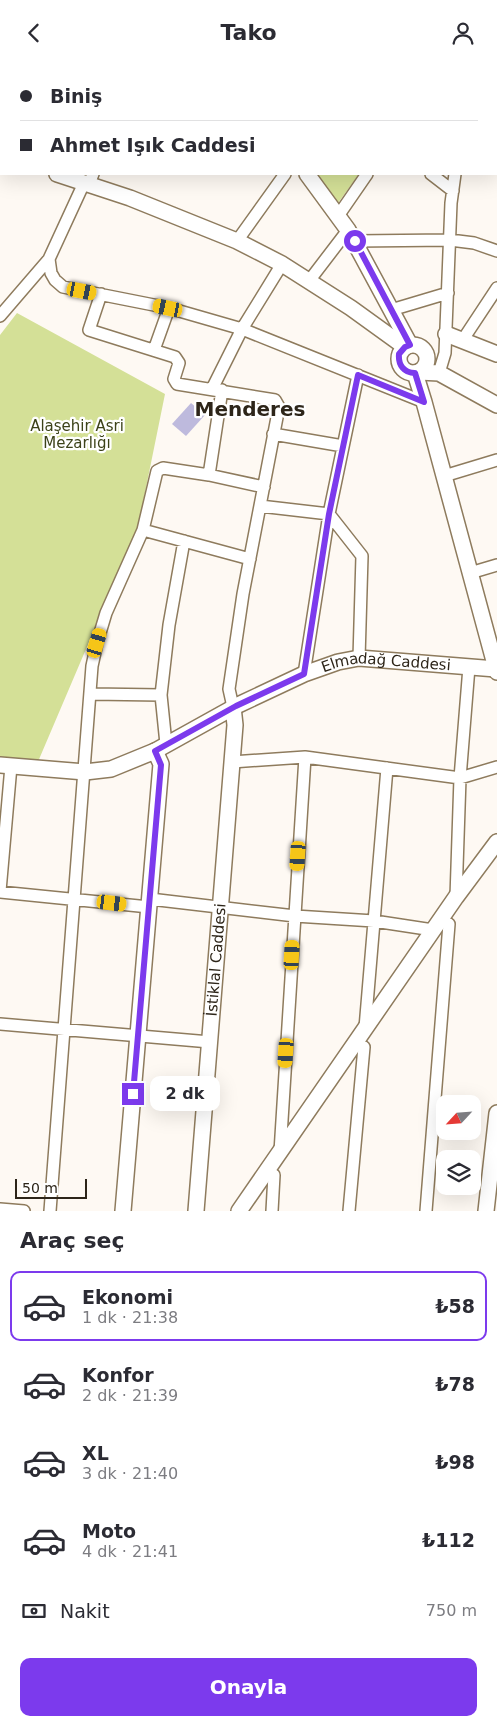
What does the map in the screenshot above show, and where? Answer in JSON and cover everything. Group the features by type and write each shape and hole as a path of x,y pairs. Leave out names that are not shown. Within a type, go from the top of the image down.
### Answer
{"street":[{"path":"62,175 89,180 237,241 282,264 351,308 404,350"},
{"path":"237,241 284,175"},
{"path":"308,175 352,235 391,310 404,350 402,368 410,373 440,373"},
{"path":"338,216 366,175"},
{"path":"432,175 452,191"},
{"path":"440,373 445,353 451,203 455,175"},
{"path":"0,316 49,259 89,180"},
{"path":"309,281 352,235 450,240 474,243 497,251"},
{"path":"49,259 51,273 55,281 63,287 168,308 242,329 424,402"},
{"path":"209,475 217,390 242,329 282,264"},
{"path":"462,341 497,288"},
{"path":"391,310 448,293"},
{"path":"101,294 89,330 175,357 179,363 174,379 177,384 274,400 278,407 250,559 229,689 233,707"},
{"path":"154,350 168,308"},
{"path":"446,335 497,354"},
{"path":"404,350 419,346 440,373 497,405"},
{"path":"417,372 425,366 426,353"},
{"path":"417,372 497,670"},
{"path":"304,674 329,514 358,375"},
{"path":"273,434 343,446"},
{"path":"444,476 497,460"},
{"path":"50,1211 92,666 97,643 106,613 142,530 157,471 163,468 209,475 264,487"},
{"path":"260,505 329,514 362,556 359,658"},
{"path":"142,530 250,559"},
{"path":"122,1211 161,765 162,695 168,625 184,541"},
{"path":"470,573 497,565"},
{"name":"Elmadağ Caddesi","path":"6,766 85,772 111,769 160,747 233,707 304,674 338,662 359,658 497,670"},
{"path":"456,897 460,778 469,667"},
{"path":"91,694 162,695"},
{"name":"İstiklal Caddesi","path":"196,1211 235,725 233,707"},
{"path":"232,762 305,757 460,778 497,767"},
{"path":"280,1152 305,757"},
{"path":"6,766 0,892 374,921 434,929"},
{"path":"366,1027 387,768"},
{"path":"239,1211 456,897 497,842"},
{"path":"249,1211 497,855"},
{"path":"426,1211 449,923"},
{"path":"0,1024 210,1041"},
{"path":"350,1211 364,1047"},
{"path":"486,1211 497,1113"},
{"path":"272,1211 274,1175"},
{"path":"0,1209 24,1211"}],"green space":[{"path":"318,175 358,175 338,203"},
{"name":"Alaşehir Asri Mezarlığı","path":"17,313 165,394 138,527 37,764 0,761 0,335"}],"building":[{"path":"191,403 205,415 186,436 172,424"}],"district":[{"name":"Menderes","path":"250,409"}],"route":[{"path":"133,1094 161,765 155,751 236,706 304,674 329,514 358,375 424,402 415,373 410,373 402,368 398,359 401,350 410,345 355,241"}]}
